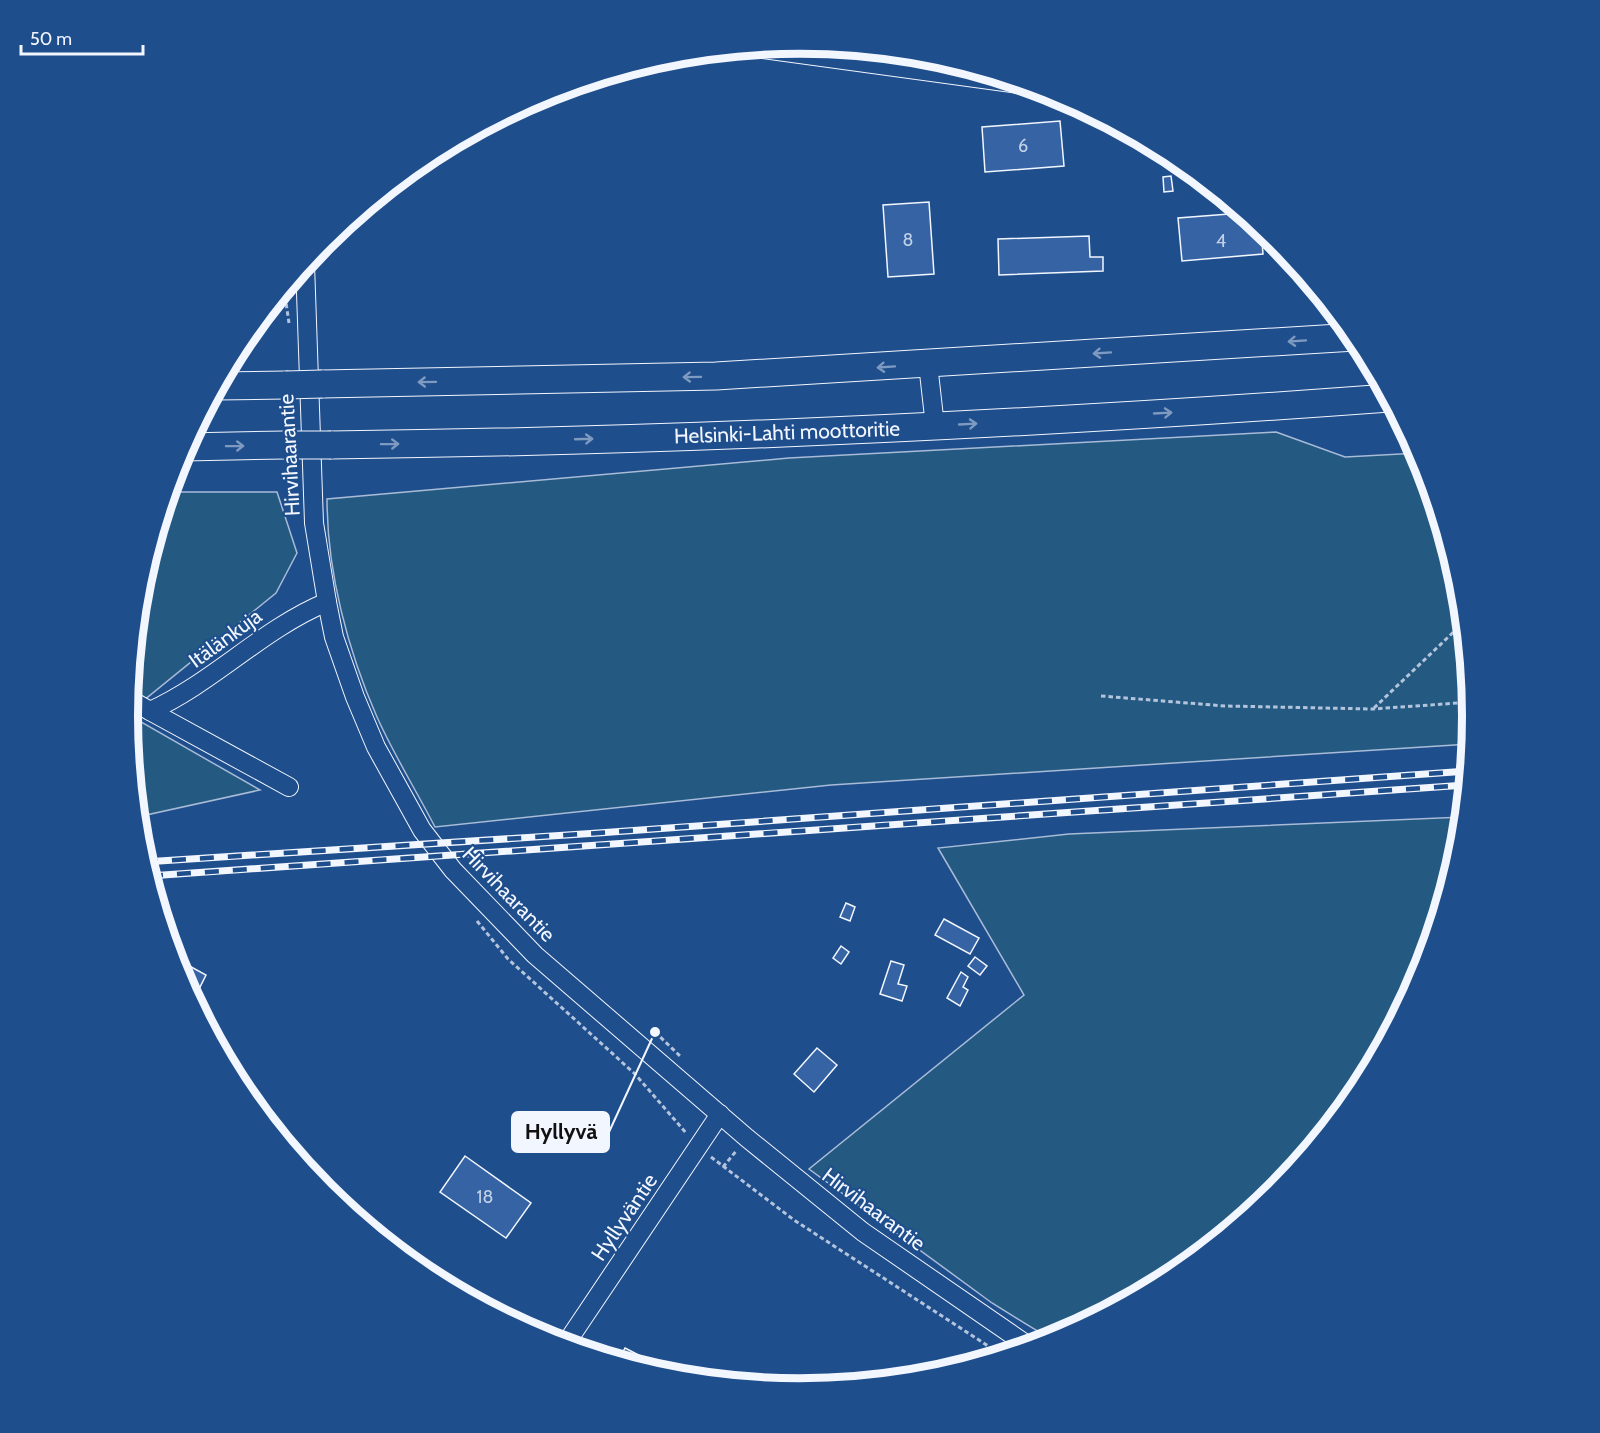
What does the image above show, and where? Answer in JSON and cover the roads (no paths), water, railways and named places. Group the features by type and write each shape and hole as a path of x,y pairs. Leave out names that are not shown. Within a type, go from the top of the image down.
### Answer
{"highway":[{"path":"226,386 716,376 1344,338"},
{"name":"Helsinki-Lahti moottoritie","path":"195,447 487,443 935,426 1381,398"}],"street":[{"path":"800,54 974,78"},
{"name":"Hirvihaarantie","path":"305,276 314,523 334,637 354,697 376,747 422,830 453,870 535,955 720,1114 863,1232 1021,1341"},
{"path":"928,364 935,426"},
{"name":"Itälänkuja","path":"150,711 185,694 282,624 327,602"},
{"path":"138,704 289,788"},
{"name":"Hyllyväntie","path":"570,1338 720,1114"}],"railway":[{"path":"154,861 598,833 1460,772"},
{"path":"157,875 1459,786"}],"place":[{"name":"Hyllyvä","path":"655,1032"}]}
